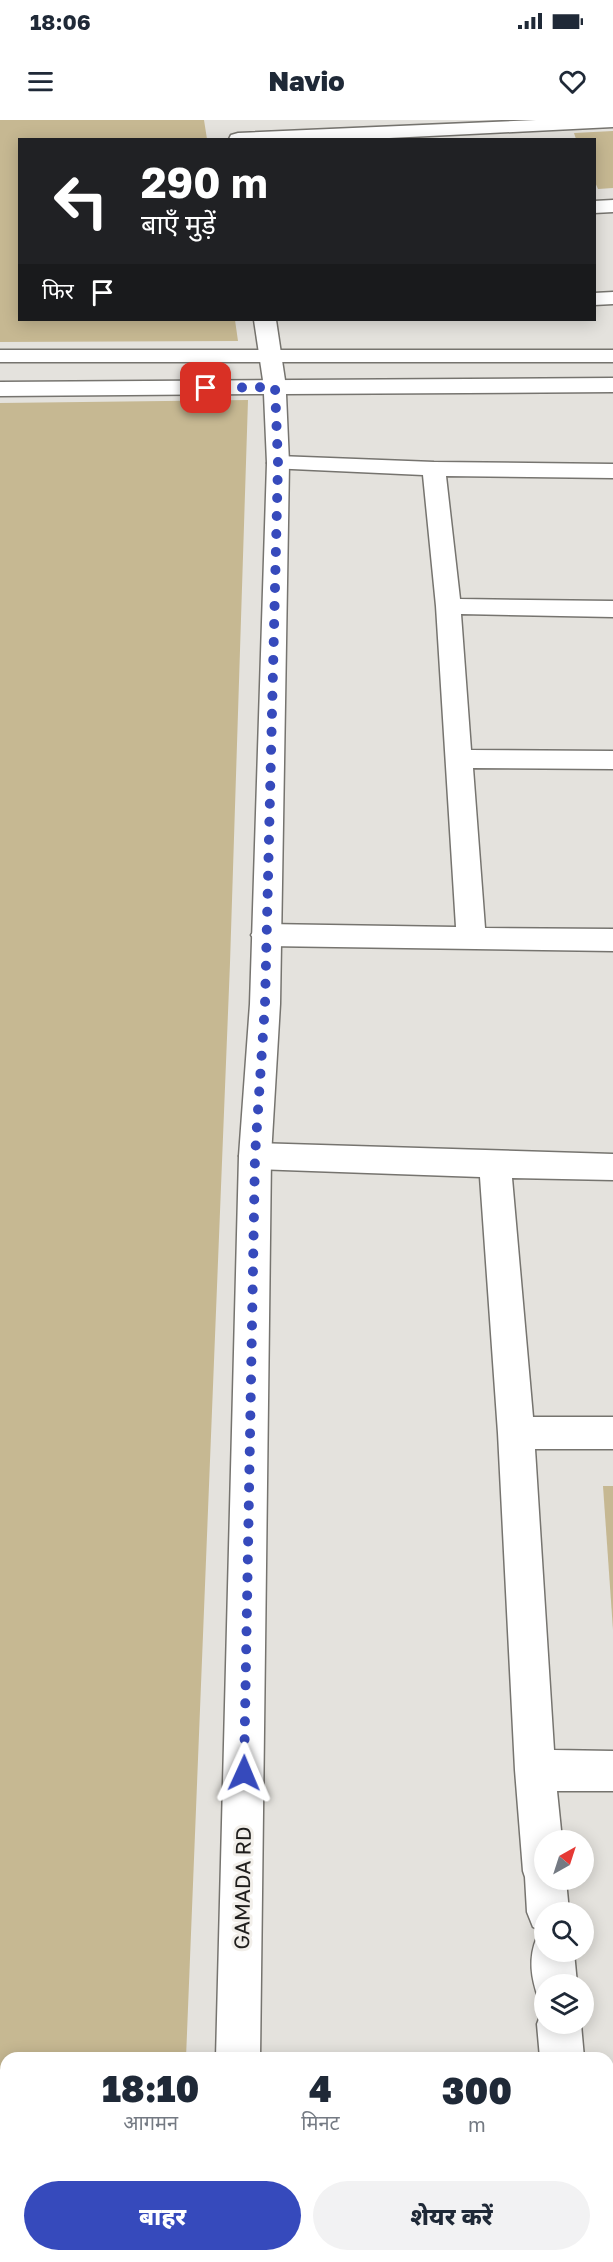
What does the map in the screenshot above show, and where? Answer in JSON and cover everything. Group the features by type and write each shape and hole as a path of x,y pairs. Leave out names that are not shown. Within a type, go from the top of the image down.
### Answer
{"street":[{"path":"235,120 238,138"},
{"path":"254,138 613,122"},
{"path":"596,207 613,206"},
{"path":"596,299 613,298"},
{"name":"GAMADA RD","path":"238,2052 255,1156 265,1004 278,463 273,372 266,321"},
{"path":"0,356 273,372 613,385"},
{"path":"0,389 273,372 613,356"},
{"path":"278,463 434,469 613,471"},
{"path":"434,469 448,606 471,938"},
{"path":"448,606 613,609"},
{"path":"458,759 613,760"},
{"path":"266,935 613,940"},
{"path":"255,1156 613,1167"},
{"path":"495,1165 516,1433 540,1830"},
{"path":"516,1433 613,1432"},
{"path":"535,1770 613,1771"},
{"path":"560,2034 561,2052"}],"shaded area":[{"path":"0,120 204,120 207,138 18,138 18,321 235,321 238,341 0,342"},
{"path":"613,131 613,188 598,189 596,184 596,138 576,138 574,133"},
{"path":"248,400 230,963 186,2052 0,2052 0,403"},
{"path":"603,1486 613,1486 613,1630"}],"route":[{"path":"206,388 275,387 278,463 265,1004 255,1156 244,1773"}]}
